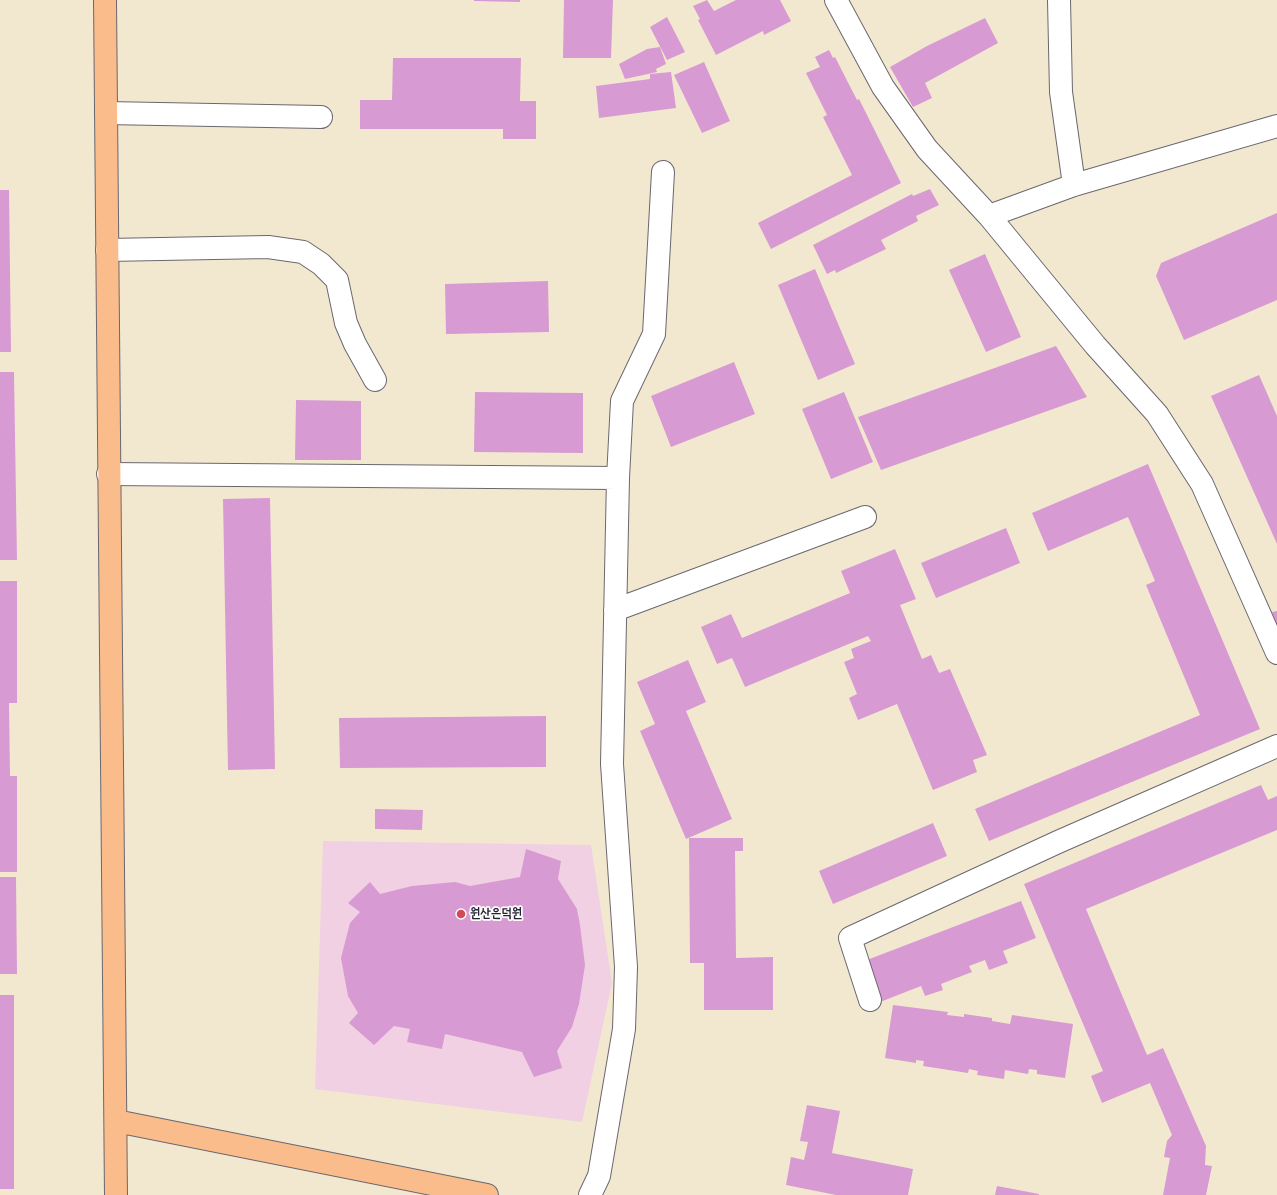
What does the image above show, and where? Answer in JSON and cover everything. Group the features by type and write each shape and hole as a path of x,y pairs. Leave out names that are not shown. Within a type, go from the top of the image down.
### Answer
{"main road":[{"path":"105,0 108,474 116,1195"},
{"path":"116,1120 487,1195"}],"street":[{"path":"836,0 883,87 927,149 989,216 1096,345 1157,414 1202,484 1277,652"},
{"path":"1059,0 1061,92 1074,185"},
{"path":"106,113 321,117"},
{"path":"989,216 1074,185 1277,126"},
{"path":"590,1195 599,1176 624,1029 626,967 612,764 618,478 622,401 654,334 663,172"},
{"path":"107,250 268,247 303,252 321,264 336,280 346,323 355,344 375,380"},
{"path":"108,474 618,478"},
{"path":"615,610 865,517"},
{"path":"870,1000 850,938 1058,842 1277,746"}],"shaded area":[{"name":"원산은덕원","path":"323,841 591,845 612,983 582,1122 315,1089"}],"building":[{"path":"520,0 520,2 474,1"},
{"path":"564,0 613,0 611,58 563,58"},
{"path":"707,0 714,11 736,0 780,0 791,21 764,35 763,31 716,55 698,20 700,19 693,6"},
{"path":"667,17 685,52 667,60 650,27"},
{"path":"985,18 998,43 925,83 932,98 913,107 890,67 927,46"},
{"path":"660,47 666,64 656,69 657,72 625,79 619,64 647,49"},
{"path":"829,50 833,58 835,57 857,100 859,99 901,183 771,249 758,223 852,175 823,117 827,115 806,73 820,67 815,57"},
{"path":"393,58 521,58 520,101 536,101 536,139 503,139 503,129 360,129 360,100 392,100"},
{"path":"704,62 730,121 702,133 674,75"},
{"path":"671,72 676,108 599,118 596,86 650,79 650,74"},
{"path":"930,189 939,205 916,216 918,221 881,240 886,249 836,273 835,270 827,274 813,245 912,194 913,196"},
{"path":"0,190 9,190 11,352 0,352"},
{"path":"1277,213 1277,300 1184,340 1156,276 1161,263"},
{"path":"985,254 1021,337 986,352 949,270"},
{"path":"815,269 855,364 818,380 778,285"},
{"path":"548,281 549,332 446,334 445,284"},
{"path":"1056,346 1087,397 881,470 858,417"},
{"path":"734,362 755,414 671,447 651,396"},
{"path":"0,372 14,372 17,560 0,560"},
{"path":"1259,375 1277,416 1277,544 1211,396"},
{"path":"475,392 583,393 583,453 474,452"},
{"path":"844,392 873,462 831,479 802,409"},
{"path":"296,400 361,401 361,460 295,460"},
{"path":"1148,464 1260,729 989,841 975,809 1200,715 1146,585 1155,581 1128,517 1048,551 1032,513"},
{"path":"270,498 275,769 228,770 223,499"},
{"path":"1006,528 1020,563 936,598 921,563"},
{"path":"895,549 916,599 900,605 922,659 931,655 939,673 950,669 987,755 973,760 977,772 933,790 897,704 858,720 849,698 857,694 844,662 854,658 851,649 871,641 868,636 745,687 732,658 717,664 701,627 731,614 742,638 850,593 841,571"},
{"path":"0,581 17,581 17,703 9,703 10,776 17,776 17,872 0,872"},
{"path":"1277,611 1277,625 1272,612"},
{"path":"688,660 706,702 686,711 732,819 686,839 640,731 655,724 637,682"},
{"path":"546,716 546,767 340,768 339,718"},
{"path":"1261,785 1268,800 1277,796 1277,830 1086,909 1147,1055 1163,1048 1206,1146 1205,1165 1212,1166 1206,1195 1163,1195 1170,1158 1164,1157 1167,1141 1172,1135 1150,1083 1102,1103 1091,1076 1103,1071 1024,884"},
{"path":"375,809 423,810 422,830 375,829"},
{"path":"933,823 947,856 833,904 819,871"},
{"path":"689,838 743,838 743,851 735,851 736,958 773,957 773,1010 704,1010 704,963 690,963"},
{"path":"526,849 561,861 558,879 577,909 580,925 585,965 579,1004 572,1027 557,1051 562,1068 534,1077 522,1052 445,1034 442,1049 407,1042 410,1029 394,1026 374,1045 349,1023 358,1013 348,996 341,958 350,923 360,912 348,903 370,882 380,894 412,886 455,882 470,886 520,877"},
{"path":"0,877 16,877 17,974 0,974"},
{"path":"1021,901 1036,938 1003,951 1008,963 989,970 985,960 969,966 972,972 941,984 943,990 925,996 921,986 875,1004 859,963"},
{"path":"0,995 14,995 14,1189 0,1189"},
{"path":"893,1005 948,1012 947,1015 964,1017 964,1014 992,1018 992,1021 1010,1024 1012,1015 1073,1024 1065,1078 1037,1074 1037,1070 1029,1069 1028,1074 1005,1070 1004,1079 977,1075 978,1071 969,1069 968,1073 923,1066 924,1061 916,1060 916,1063 885,1058"},
{"path":"807,1105 840,1111 832,1153 913,1169 908,1195 836,1195 786,1185 791,1157 804,1160 808,1142 800,1141"},
{"path":"997,1186 1039,1194 1039,1195 995,1195"}],"place":[{"name":"원산은덕원","path":"461,914"}]}
